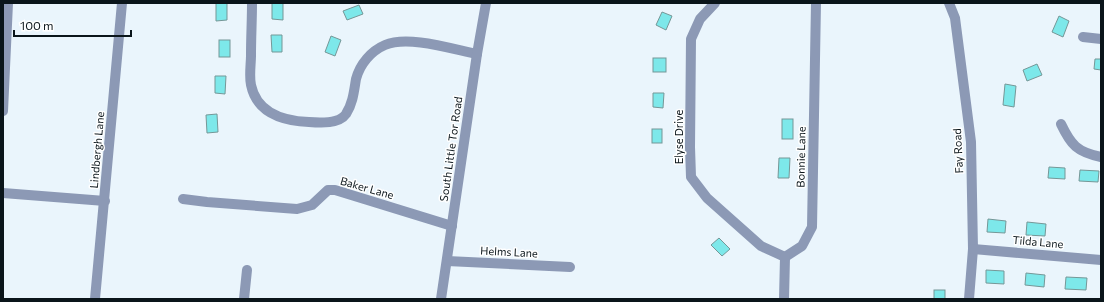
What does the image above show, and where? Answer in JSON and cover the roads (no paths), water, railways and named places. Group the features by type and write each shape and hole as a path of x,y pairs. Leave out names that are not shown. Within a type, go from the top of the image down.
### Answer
{"street":[{"path":"3,111 8,3"},
{"name":"Lindbergh Lane","path":"95,299 122,3"},
{"path":"252,3 250,84 255,97 263,108 275,116 296,122 324,123 335,121 346,115 352,103 357,77 362,64 372,53 385,45 402,41 421,42 477,54"},
{"name":"South Little Tor Road","path":"441,299 477,54 486,3"},
{"name":"Elyse Drive","path":"715,3 700,19 691,39 691,177 707,198 761,246 785,257"},
{"name":"Bonnie Lane","path":"785,257 802,246 812,227 816,3"},
{"name":"Fay Road","path":"949,3 955,18 971,142 973,249 969,299"},
{"path":"1083,37 1101,39"},
{"path":"1061,124 1067,137 1076,148 1090,155 1101,157"},
{"name":"Baker Lane","path":"183,199 297,209 312,205 328,190 334,190 452,226"},
{"path":"3,193 105,201"},
{"name":"Tilda Lane","path":"973,249 1101,260"},
{"path":"784,299 785,257"},
{"name":"Helms Lane","path":"447,261 570,267"},
{"path":"244,299 247,270"}]}
